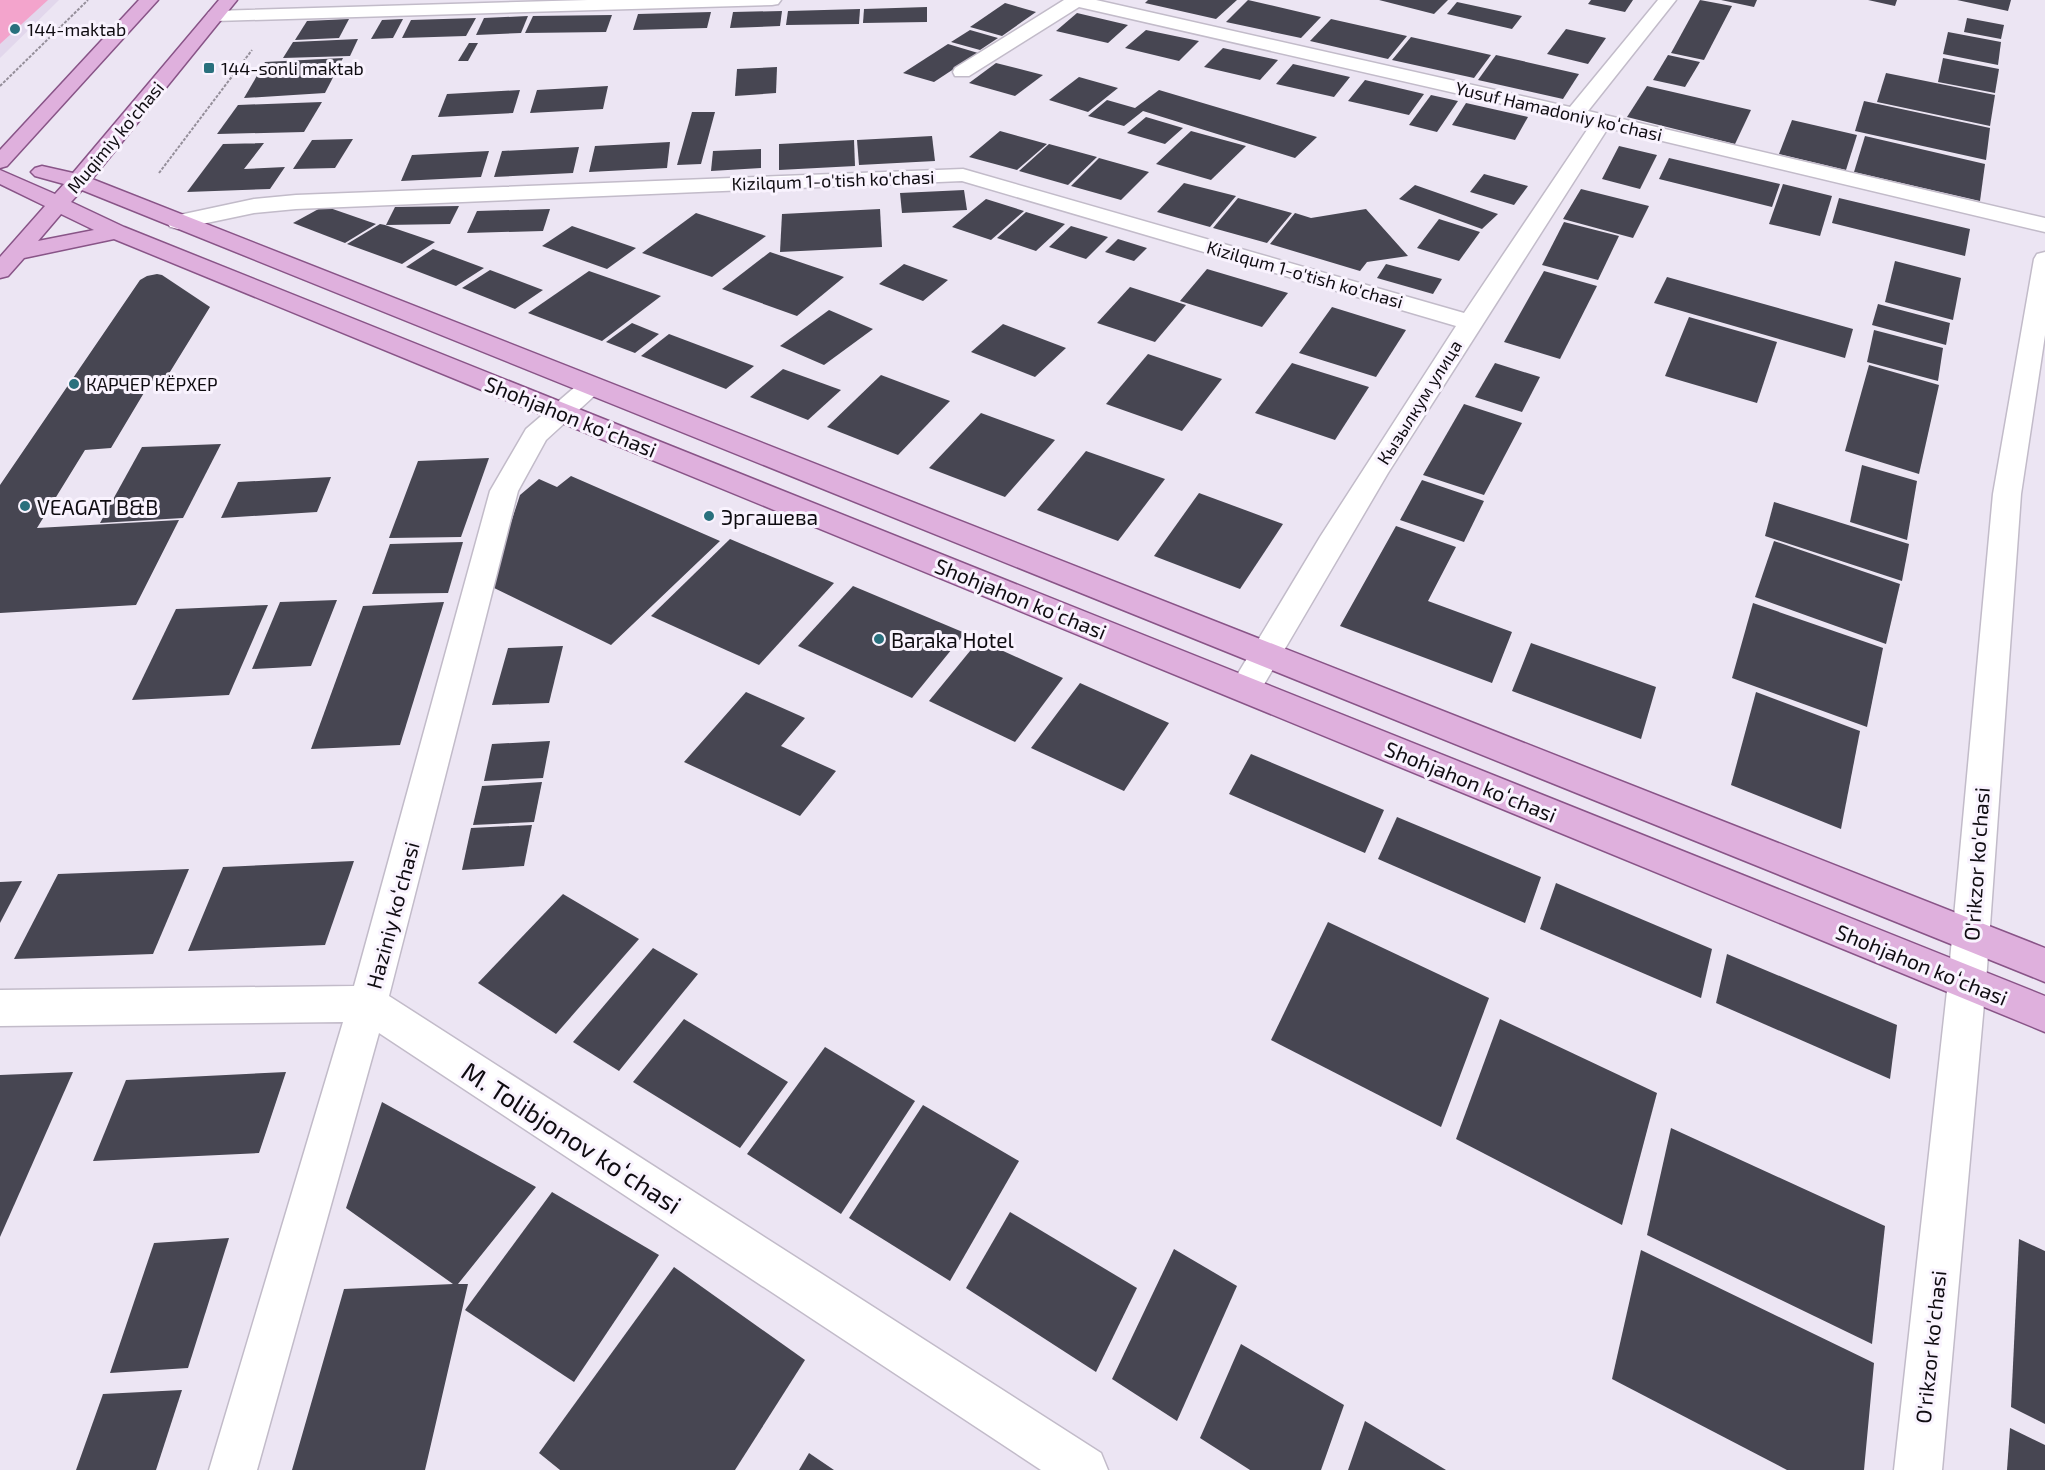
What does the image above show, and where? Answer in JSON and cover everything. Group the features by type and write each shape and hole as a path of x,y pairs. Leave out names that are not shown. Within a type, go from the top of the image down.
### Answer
{"main road":[{"path":"0,162 149,0"},
{"name":"Muqimiy ko'chasi","path":"7,262 80,181 228,0"},
{"path":"0,174 42,172 98,159"},
{"name":"Shohjahon koʻchasi","path":"42,172 80,181 591,387 2045,965"},
{"name":"Shohjahon koʻchasi","path":"0,174 116,231 2045,1014"},
{"path":"7,262 116,231"}],"street":[{"path":"215,16 772,0"},
{"path":"962,72 1074,0"},
{"name":"Yusuf Hamadoniy koʻchasi","path":"1074,0 1575,114 2045,225"},
{"path":"1575,114 1667,0"},
{"name":"Кызылкум улица","path":"1245,689 1276,633 1469,322 1603,121"},
{"name":"Kizilqum 1-o'tish ko'chasi","path":"178,222 255,206 296,202 963,175 1469,322"},
{"name":"O'rikzor ko'chasi","path":"1918,1470 1967,982 2007,494 2045,259"},
{"name":"Haziniy koʻchasi","path":"233,1470 368,1004 504,491 535,435 591,387"},
{"path":"0,1008 368,1004"},
{"name":"M. Tolibjonov koʻchasi","path":"368,1004 1084,1470"}],"path":[{"path":"0,86 88,0"},
{"path":"135,205 279,14"}],"shaded area":[{"name":"144-maktab","path":"0,0 59,0 0,58"},
{"name":"144-maktab","path":"0,0 48,0 0,44"}],"building":[{"path":"1148,0 1237,0 1216,19 1145,3"},
{"path":"1248,0 1321,17 1301,38 1226,22"},
{"path":"1379,0 1448,0 1434,14"},
{"path":"1591,0 1633,0 1625,12 1588,4"},
{"path":"1700,0 1732,6 1704,60 1671,53"},
{"path":"1721,0 1757,0 1754,7"},
{"path":"1868,0 1897,0 1895,6"},
{"path":"1957,0 2011,0 2008,11"},
{"path":"1457,2 1522,16 1512,29 1447,14"},
{"path":"1005,3 1036,12 1002,36 970,27"},
{"path":"927,7 927,22 863,23 864,9"},
{"path":"860,9 859,24 786,25 788,11"},
{"path":"782,11 780,26 730,28 733,12"},
{"path":"711,12 707,28 633,30 638,14"},
{"path":"1077,13 1128,25 1108,43 1056,31"},
{"path":"612,15 606,32 525,33 533,16"},
{"path":"528,16 521,33 476,35 484,18"},
{"path":"476,18 466,36 402,38 411,20"},
{"path":"1967,18 2004,25 2001,39 1964,32"},
{"path":"349,19 339,38 295,40 307,21"},
{"path":"403,19 393,38 371,39 382,20"},
{"path":"1331,19 1407,36 1388,59 1310,41"},
{"path":"1566,29 1606,38 1588,64 1547,54"},
{"path":"970,30 998,38 980,50 951,42"},
{"path":"1146,30 1199,41 1179,61 1125,48"},
{"path":"1948,32 2001,42 1998,65 1943,54"},
{"path":"1411,37 1491,55 1474,78 1392,60"},
{"path":"358,39 350,56 283,58 293,42"},
{"path":"469,43 478,43 468,61 458,61"},
{"path":"948,44 978,53 934,82 903,73"},
{"path":"1223,48 1278,60 1260,80 1204,67"},
{"path":"1496,55 1579,74 1563,99 1478,80"},
{"path":"1668,55 1700,62 1685,87 1653,80"},
{"path":"343,58 325,93 244,98 265,62"},
{"path":"1943,58 1999,69 1995,93 1938,82"},
{"path":"996,63 1043,75 1015,96 969,83"},
{"path":"1293,64 1350,77 1334,97 1276,84"},
{"path":"777,67 776,93 735,96 737,69"},
{"path":"1886,73 1995,95 1990,126 1877,102"},
{"path":"1079,77 1118,88 1088,112 1049,100"},
{"path":"1365,80 1424,94 1409,115 1348,101"},
{"path":"608,86 603,109 530,113 537,90"},
{"path":"1647,86 1751,110 1735,144 1627,117"},
{"path":"520,90 513,113 438,117 447,94"},
{"path":"1159,90 1317,137 1295,158 1143,111 1124,126 1088,116 1107,100 1135,108"},
{"path":"1431,95 1458,101 1437,132 1409,125"},
{"path":"1864,101 1990,128 1986,160 1855,131"},
{"path":"322,102 304,132 217,134 238,105"},
{"path":"1466,103 1528,117 1515,140 1452,125"},
{"path":"692,112 715,112 701,164 677,165"},
{"path":"1146,117 1183,128 1165,144 1127,133"},
{"path":"1792,120 1857,135 1846,170 1779,154"},
{"path":"1000,131 1047,144 1017,170 969,157"},
{"path":"1191,131 1246,146 1211,180 1156,164"},
{"path":"932,136 935,161 859,165 857,140"},
{"path":"1865,136 1985,164 1980,201 1854,172"},
{"path":"353,139 335,168 293,169 312,140"},
{"path":"854,140 855,166 779,170 779,144"},
{"path":"670,142 667,168 589,172 595,146"},
{"path":"264,143 244,169 285,167 270,189 187,192 223,144"},
{"path":"1049,144 1097,157 1068,185 1019,171"},
{"path":"1619,146 1657,155 1640,189 1602,179"},
{"path":"579,147 573,173 494,177 502,151"},
{"path":"761,149 761,168 711,171 713,151"},
{"path":"489,151 481,177 401,181 412,155"},
{"path":"1099,158 1149,172 1121,200 1071,186"},
{"path":"1669,158 1780,184 1772,207 1659,179"},
{"path":"1484,174 1528,186 1514,205 1470,192"},
{"path":"1184,183 1236,196 1210,227 1157,212"},
{"path":"1783,184 1832,196 1820,236 1769,224"},
{"path":"1415,185 1498,214 1482,229 1399,199"},
{"path":"1581,189 1649,206 1633,238 1563,219"},
{"path":"964,190 967,210 902,213 900,193"},
{"path":"1238,198 1292,213 1267,243 1213,228"},
{"path":"1839,198 1970,229 1965,256 1832,223"},
{"path":"986,199 1024,211 991,240 952,227"},
{"path":"324,206 376,224 345,243 293,223"},
{"path":"459,206 450,224 386,225 395,207"},
{"path":"550,209 543,231 467,233 477,211"},
{"path":"880,209 882,247 780,252 782,214"},
{"path":"1366,209 1408,256 1367,262 1360,271 1270,244 1295,213 1311,218"},
{"path":"1026,212 1065,224 1036,251 997,238"},
{"path":"696,213 766,236 712,277 642,253"},
{"path":"1439,219 1480,232 1459,261 1417,248"},
{"path":"1564,222 1619,236 1598,280 1542,265"},
{"path":"380,224 435,242 402,264 347,244"},
{"path":"572,226 636,248 607,269 542,246"},
{"path":"1071,226 1108,237 1086,259 1049,247"},
{"path":"1118,239 1147,248 1134,261 1105,252"},
{"path":"433,249 484,268 456,286 406,267"},
{"path":"770,252 844,277 797,316 722,289"},
{"path":"1895,261 1961,278 1953,320 1885,302"},
{"path":"904,264 948,280 923,301 879,284"},
{"path":"1386,264 1442,279 1433,294 1377,278"},
{"path":"1207,269 1288,293 1262,327 1180,301"},
{"path":"490,270 543,290 515,309 462,288"},
{"path":"589,271 661,296 602,341 528,313"},
{"path":"1544,271 1597,286 1560,359 1504,342"},
{"path":"157,274 210,307 165,380 151,381 111,448 85,450 37,528 179,520 136,605 0,613 0,485 140,280"},
{"path":"1667,277 1853,329 1845,358 1654,303"},
{"path":"1130,287 1186,305 1155,342 1097,323"},
{"path":"1878,304 1950,323 1946,345 1872,325"},
{"path":"1332,307 1406,330 1376,377 1299,353"},
{"path":"829,310 873,329 824,365 780,346"},
{"path":"1689,317 1777,342 1757,403 1665,376"},
{"path":"632,323 659,334 635,353 606,342"},
{"path":"1003,324 1066,348 1035,377 971,352"},
{"path":"1874,330 1943,348 1938,381 1867,362"},
{"path":"669,334 754,366 726,389 641,356"},
{"path":"1148,354 1222,379 1182,431 1106,404"},
{"path":"1292,363 1369,387 1335,440 1255,413"},
{"path":"1495,363 1540,377 1522,412 1475,397"},
{"path":"1869,365 1939,385 1919,474 1845,451"},
{"path":"783,369 841,390 808,420 750,397"},
{"path":"881,375 950,401 898,455 827,427"},
{"path":"1464,404 1522,423 1484,495 1423,475"},
{"path":"981,413 1055,440 1005,497 929,468"},
{"path":"221,444 183,518 100,523 142,447"},
{"path":"1086,451 1165,479 1118,541 1037,510"},
{"path":"489,458 461,537 389,538 418,461"},
{"path":"1862,465 1917,481 1907,540 1850,522"},
{"path":"571,476 720,541 611,645 490,586 520,495 539,479 557,487"},
{"path":"331,477 317,512 221,518 238,482"},
{"path":"1422,480 1484,501 1464,542 1400,520"},
{"path":"1199,493 1283,524 1240,589 1154,556"},
{"path":"1774,502 1909,544 1902,581 1765,536"},
{"path":"1396,526 1456,547 1428,601 1512,632 1492,683 1340,626"},
{"path":"730,539 834,583 759,665 651,616"},
{"path":"1774,541 1900,584 1886,644 1755,597"},
{"path":"463,542 448,593 372,594 390,544"},
{"path":"853,586 965,633 912,698 798,646"},
{"path":"337,600 311,666 252,669 280,602"},
{"path":"444,602 400,745 311,749 363,606"},
{"path":"1753,603 1883,648 1867,727 1732,678"},
{"path":"268,605 229,695 132,700 176,609"},
{"path":"979,640 1063,678 1015,742 929,701"},
{"path":"1531,643 1656,687 1641,739 1512,691"},
{"path":"563,646 549,703 492,705 508,648"},
{"path":"1080,683 1169,723 1124,791 1031,748"},
{"path":"746,692 805,718 781,746 836,771 800,816 684,762"},
{"path":"1756,692 1860,731 1841,829 1731,785"},
{"path":"550,741 543,778 484,781 492,744"},
{"path":"1251,754 1384,810 1365,853 1229,794"},
{"path":"542,782 534,822 473,825 482,786"},
{"path":"1397,817 1541,877 1525,923 1378,859"},
{"path":"532,825 524,866 462,870 471,828"},
{"path":"354,861 325,945 188,951 223,867"},
{"path":"189,869 153,954 14,959 58,874"},
{"path":"22,881 0,923 0,882"},
{"path":"1556,883 1712,949 1701,998 1540,929"},
{"path":"563,894 639,939 556,1034 478,983"},
{"path":"1328,922 1489,998 1441,1127 1271,1040"},
{"path":"653,948 698,974 619,1071 573,1042"},
{"path":"1727,954 1897,1025 1890,1079 1716,1003"},
{"path":"684,1019 788,1082 740,1148 633,1082"},
{"path":"1500,1019 1657,1093 1622,1225 1456,1139"},
{"path":"825,1047 915,1101 841,1214 747,1154"},
{"path":"73,1072 0,1237 0,1075"},
{"path":"286,1072 259,1153 93,1161 126,1080"},
{"path":"382,1102 536,1187 458,1284 468,1284 425,1470 292,1470 344,1289 453,1284 346,1208"},
{"path":"923,1105 1019,1161 950,1281 849,1218"},
{"path":"1671,1128 1885,1226 1872,1344 1647,1235"},
{"path":"552,1192 659,1255 574,1382 465,1310"},
{"path":"1010,1212 1137,1288 1096,1372 966,1288"},
{"path":"229,1238 188,1368 110,1373 154,1243"},
{"path":"2019,1239 2045,1251 2045,1424 2011,1407"},
{"path":"1174,1249 1237,1286 1177,1421 1112,1379"},
{"path":"1641,1250 1874,1363 1864,1470 1787,1470 1612,1379"},
{"path":"674,1267 805,1360 735,1470 560,1470 539,1453"},
{"path":"1241,1344 1344,1405 1321,1470 1250,1470 1200,1438"},
{"path":"182,1390 156,1470 76,1470 103,1394"},
{"path":"1365,1421 1446,1470 1348,1470"},
{"path":"2010,1428 2045,1445 2045,1470 2007,1470"},
{"path":"809,1453 834,1470 799,1470"}],"place":[{"name":"144-maktab","path":"15,29"},
{"name":"144-sonli maktab","path":"209,68"},
{"name":"КАРЧЕР КЁРХЕР","path":"74,384"},
{"name":"VEAGAT B&B","path":"25,506"},
{"name":"Эргашева","path":"709,516"},
{"name":"Baraka Hotel","path":"879,639"}]}
